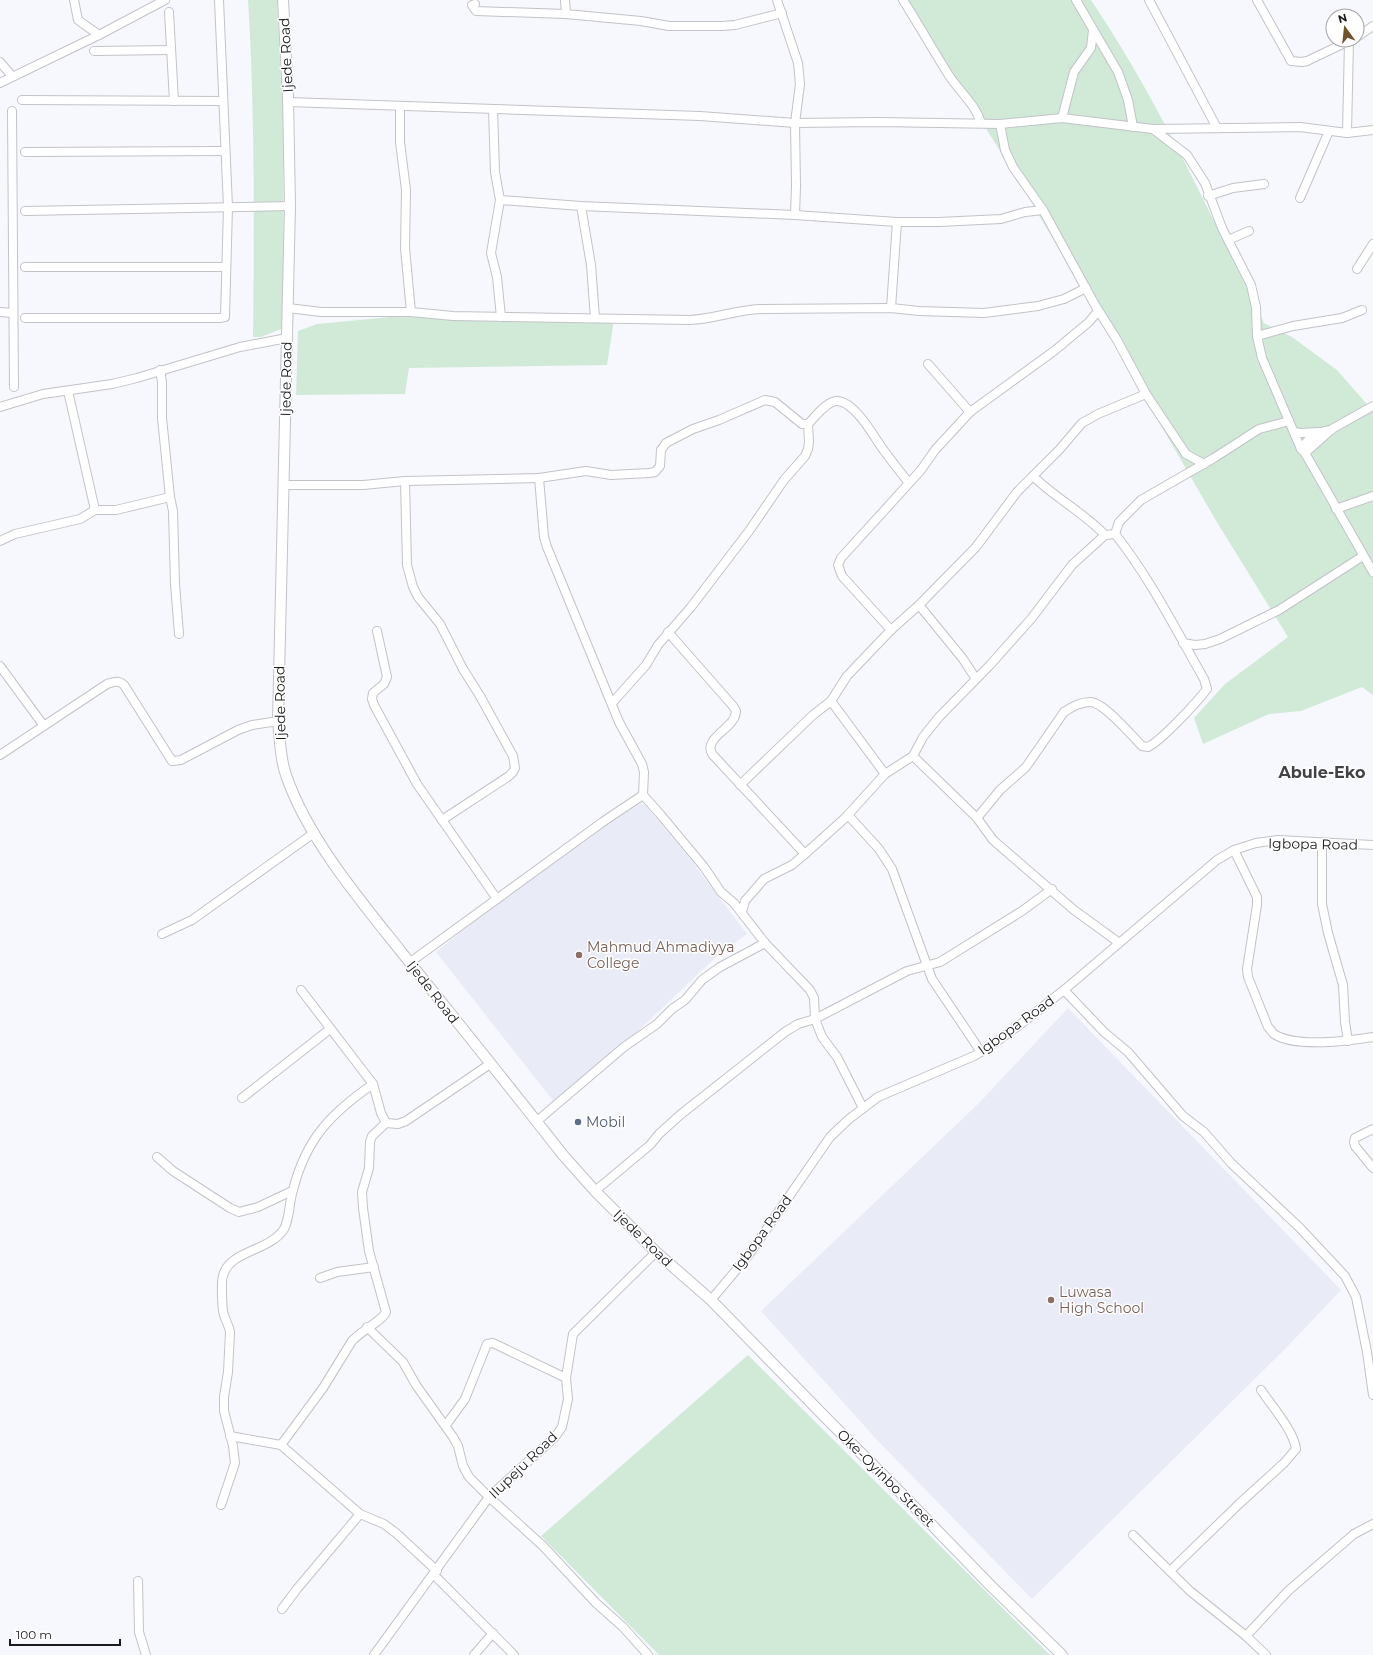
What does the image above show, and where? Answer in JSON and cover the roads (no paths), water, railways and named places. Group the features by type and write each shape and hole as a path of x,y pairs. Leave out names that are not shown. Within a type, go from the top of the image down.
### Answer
{"main road":[{"name":"Ijede Road","path":"284,0 290,206 278,721 285,774 294,797 314,833 340,873 409,963 562,1155 595,1191 656,1252 711,1300"},
{"name":"Oke-Oyinbo Street","path":"711,1300 990,1584 1062,1655"}],"street":[{"path":"74,0 78,20 99,35"},
{"path":"0,83 99,35 165,0"},
{"path":"25,318 225,317 228,207 219,0"},
{"path":"565,0 566,14"},
{"path":"777,0 798,62 800,84 795,123 795,215"},
{"path":"904,0 947,72 975,108 981,123"},
{"path":"1076,0 1118,72 1124,86 1133,127"},
{"path":"1149,0 1217,128"},
{"path":"1258,0 1291,61 1307,61 1335,48"},
{"path":"475,4 472,5 476,11 566,14 642,21 669,26 735,25 782,13"},
{"path":"169,12 174,101"},
{"path":"1062,118 1074,72 1091,48 1093,30"},
{"path":"1347,133 1350,48"},
{"path":"94,51 171,50"},
{"path":"0,62 12,76"},
{"path":"22,100 223,101"},
{"path":"288,102 700,116 795,123 878,122 1000,124 1062,118 1153,129 1300,127 1347,133 1373,130"},
{"path":"400,106 400,142 406,190 405,248 411,312"},
{"path":"492,109 494,161 500,200 491,253 497,277 501,317"},
{"path":"12,112 14,387"},
{"path":"1000,124 1005,150 1013,167 1043,210 1098,311 1117,340 1146,394 1183,450 1193,459 1204,464"},
{"path":"1153,129 1186,155 1199,174 1228,240 1251,285 1256,307 1257,336 1264,363 1289,421 1303,451 1373,572"},
{"path":"1300,198 1329,131"},
{"path":"25,152 225,151"},
{"path":"1208,196 1234,188 1264,184"},
{"path":"500,200 582,206 795,215 897,222 939,222 1001,219 1025,212 1043,210"},
{"path":"25,211 290,206"},
{"path":"582,206 591,265 595,318"},
{"path":"891,308 897,222"},
{"path":"1228,240 1249,231"},
{"path":"1357,269 1373,244"},
{"path":"26,267 226,267"},
{"path":"288,308 321,312 411,312 453,316 690,320 706,319 744,310 891,308 918,311 984,313 1038,306 1064,299 1086,288"},
{"path":"1257,336 1293,326 1342,318 1362,310"},
{"path":"891,630 842,576 838,565 841,558 908,482 921,470 934,450 970,412 1059,347 1089,322 1098,311"},
{"path":"0,312 13,313"},
{"path":"0,407 43,394 112,384 137,378 240,347 287,338"},
{"path":"928,364 970,412"},
{"path":"160,370 162,382 162,418 170,497 173,511 175,584 179,634"},
{"path":"68,391 95,510"},
{"path":"740,785 813,715 831,700 847,676 891,630 919,605 976,547 1018,492 1082,423 1098,414 1146,394"},
{"path":"284,485 363,485 405,481 539,478 586,471 611,475 655,472 660,466 661,450 666,443 693,429 719,420 765,400 775,402 802,424 808,424 830,403 837,401 844,404 862,418 908,482"},
{"path":"1303,451 1332,429 1373,406"},
{"path":"1115,534 1119,522 1141,500 1163,486 1204,464 1259,429 1289,421"},
{"path":"612,702 646,665 658,645 695,602 749,531 771,496 805,456 809,442 808,424"},
{"path":"1294,432 1318,432 1332,429"},
{"path":"1303,451 1305,443 1318,432"},
{"path":"1033,476 1046,489 1090,521 1105,535"},
{"path":"539,478 544,537 547,547 619,722 642,764 644,772 643,796 704,866 721,892 734,903 765,943 810,990 814,998 815,1019 822,1037 837,1057 863,1108"},
{"path":"405,481 407,565 413,587 418,597 440,624 463,669 480,696 512,756 515,768 509,776 442,820"},
{"path":"1336,509 1373,496"},
{"path":"0,541 15,534 80,519 95,510 116,510 170,497"},
{"path":"742,912 745,901 764,879 792,865 848,815 885,774 912,756 923,737 1031,619 1072,565 1105,535 1115,534"},
{"path":"977,818 1000,790 1026,767 1064,712 1071,707 1091,702 1102,707 1142,746 1148,747 1153,745 1207,689 1207,684 1183,642 1141,572 1115,534"},
{"path":"1183,642 1195,645 1220,640 1279,610 1363,556"},
{"path":"919,605 963,659 976,679"},
{"path":"378,630 386,677 384,684 373,693 372,699 374,705 416,784 496,899"},
{"path":"668,632 736,711 734,719 713,741 710,751 805,854"},
{"path":"0,666 44,726"},
{"path":"0,755 107,684 115,682 121,682 124,685 172,761 181,760 238,730 252,725 278,721"},
{"path":"831,700 885,774"},
{"path":"912,756 977,818 993,840 1052,889 1074,910 1118,942"},
{"path":"409,963 604,821 643,796"},
{"path":"848,815 879,849 892,869 932,979 981,1052"},
{"path":"162,934 192,920 314,833"},
{"name":"Igbopa Road","path":"711,1300 748,1256 830,1137 863,1108 878,1097 981,1052 1022,1023 1064,990 1118,942 1217,860 1234,850 1256,843 1278,840 1373,845"},
{"path":"1322,843 1322,904 1328,933 1343,986 1345,1022 1348,1041"},
{"path":"1234,850 1257,898 1258,905 1247,969 1248,977 1268,1027 1274,1034 1296,1041 1348,1041 1373,1037"},
{"path":"595,1191 650,1145 662,1131 680,1115 785,1032 798,1024 815,1019 907,971 940,962 1022,911 1052,889"},
{"path":"734,903 745,901"},
{"path":"536,1121 624,1047 657,1024 672,1009 685,1000 702,980 720,967 765,943"},
{"path":"302,990 373,1084 381,1113 386,1123"},
{"path":"1064,990 1104,1032 1128,1052 1183,1116 1204,1132 1232,1163 1299,1227 1345,1276 1356,1297 1367,1352 1373,1395"},
{"path":"242,1098 330,1029"},
{"path":"281,1445 323,1388 352,1341 367,1327 381,1319 386,1312 369,1251 363,1208 362,1192 369,1168 370,1142 372,1136 386,1123 398,1124 406,1121 490,1064"},
{"path":"222,1505 235,1462 235,1455 224,1411 230,1332 224,1315 222,1276 234,1258 267,1244 283,1230 292,1191 311,1143 323,1126 339,1109 373,1084"},
{"path":"1373,1129 1360,1134 1355,1138 1354,1142 1355,1146 1373,1168"},
{"path":"157,1157 173,1171 230,1208 240,1212 258,1207 292,1191"},
{"name":"Ilupeju Road","path":"374,1655 489,1497 546,1446 562,1427 568,1399 566,1378 573,1334 656,1252"},
{"path":"320,1278 337,1272 374,1267"},
{"path":"367,1327 403,1362 416,1385 446,1425 458,1446 465,1472 489,1497 543,1546 596,1603 623,1627 648,1655"},
{"path":"446,1425 465,1399 487,1344 493,1343 566,1378"},
{"path":"1170,1571 1284,1463 1296,1449 1296,1443 1261,1390"},
{"path":"230,1436 281,1445 360,1514 384,1524 396,1533 514,1655"},
{"path":"282,1609 360,1514"},
{"path":"1246,1636 1288,1592 1354,1534 1373,1524"},
{"path":"1133,1535 1190,1591 1246,1636 1266,1655"},
{"path":"138,1581 139,1632 146,1655"},
{"path":"474,1655 493,1633"}],"place":[{"name":"Mahmud Ahmadiyya College","path":"579,955"},
{"name":"Mobil","path":"578,1122"},
{"name":"Luwasa High School","path":"1051,1300"}],"district":[{"name":"Abule-Eko","path":"1322,772"}]}
